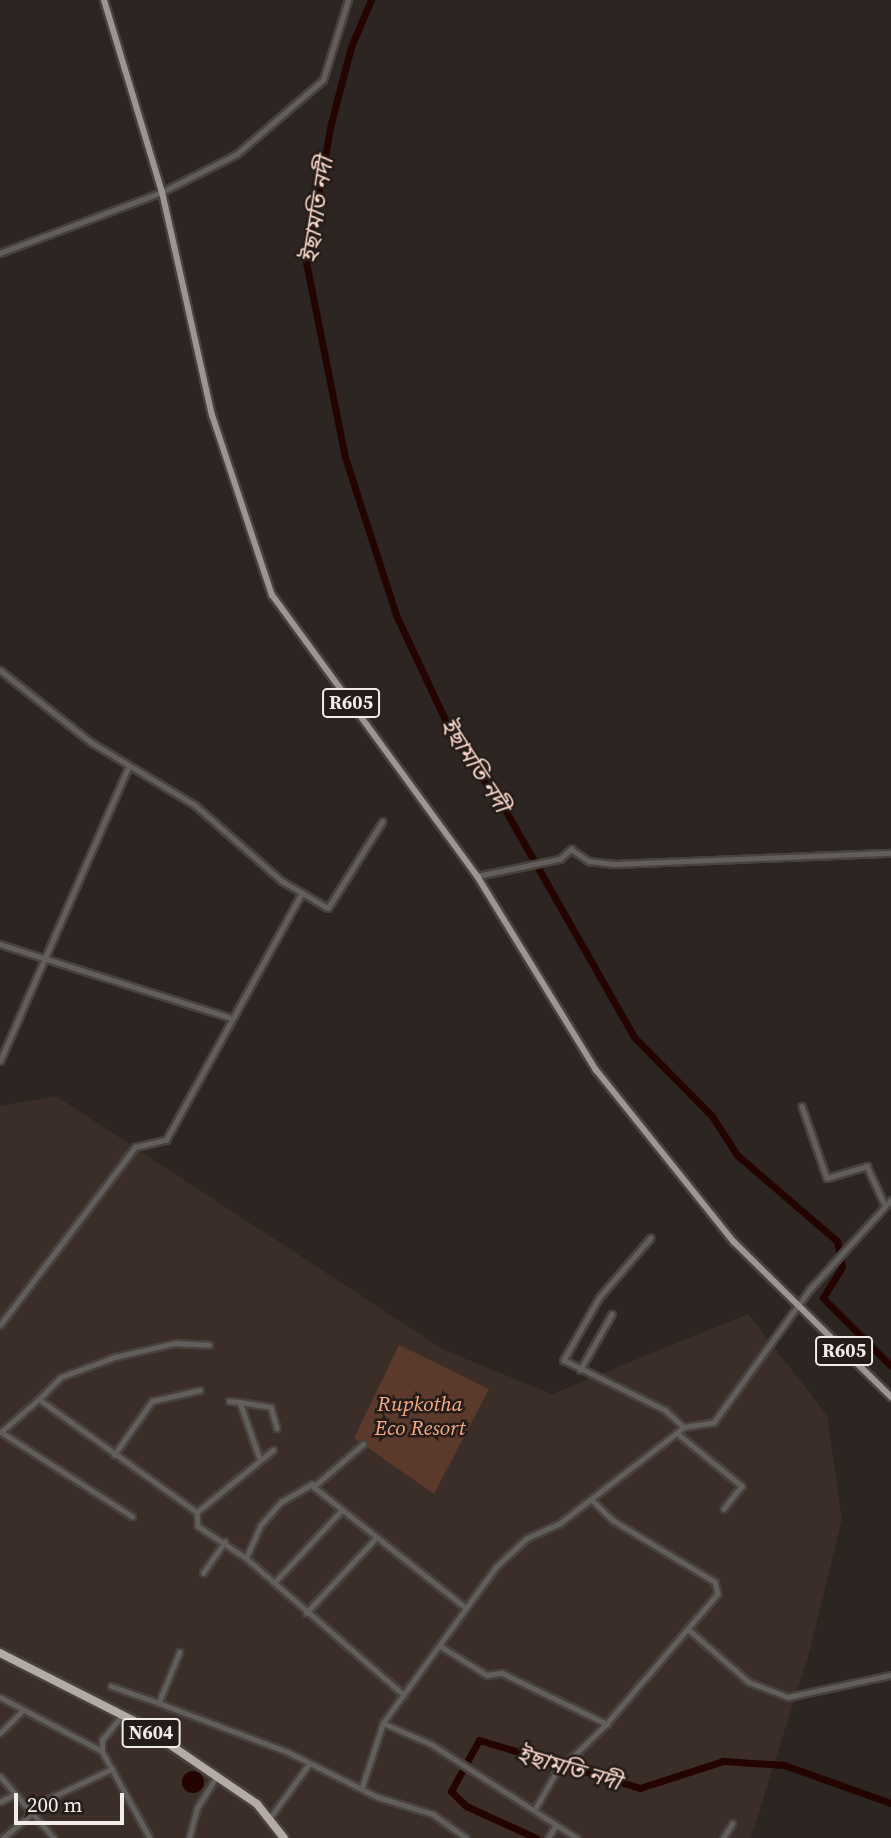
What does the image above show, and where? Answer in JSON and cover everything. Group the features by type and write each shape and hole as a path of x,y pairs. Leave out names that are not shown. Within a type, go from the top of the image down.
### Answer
{"highway":[{"name":"N604","path":"0,1653 122,1714 270,1819 284,1838"}],"main road":[{"name":"R605","path":"104,0 162,192 204,385 267,586 477,876 586,1057 734,1242 891,1397"}],"street":[{"path":"0,253 162,192 226,161 318,86 348,0"},
{"path":"0,670 128,768 195,805 302,894 331,908 382,822"},
{"path":"0,1061 40,958 128,768"},
{"path":"477,876 547,862 571,849 589,861 614,864 891,853"},
{"path":"0,1325 135,1147 166,1140 229,1017 302,894"},
{"path":"0,944 229,1017"},
{"path":"802,1106 827,1178 867,1166 886,1205"},
{"path":"362,1787 383,1723 466,1608 527,1538 592,1500 684,1427 714,1422 797,1306 891,1200"},
{"path":"651,1238 600,1297 565,1358 580,1370 661,1407 684,1427"},
{"path":"580,1370 612,1314"},
{"path":"132,1516 0,1431 61,1377 115,1357 176,1343 209,1345"},
{"path":"114,1455 152,1401 200,1390"},
{"path":"39,1399 197,1512"},
{"path":"229,1401 271,1407 277,1428"},
{"path":"240,1402 260,1459"},
{"path":"677,1433 742,1486 724,1509"},
{"path":"246,1558 260,1525 281,1502 312,1484 364,1444"},
{"path":"273,1450 197,1512 195,1522 246,1558 306,1613 404,1695"},
{"path":"312,1484 340,1512 466,1608"},
{"path":"535,1810 555,1775 607,1724 717,1597 716,1584 614,1521 592,1500"},
{"path":"274,1583 340,1512"},
{"path":"306,1613 375,1539"},
{"path":"203,1573 225,1542"},
{"path":"688,1629 749,1682 788,1697 891,1675"},
{"path":"440,1646 487,1675 502,1673 607,1724"},
{"path":"159,1703 180,1652"},
{"path":"111,1686 433,1814 466,1838"},
{"path":"0,1697 102,1751"},
{"path":"0,1733 23,1710"},
{"path":"122,1714 102,1740 102,1751 150,1838"},
{"path":"383,1723 535,1810 577,1838"},
{"path":"270,1819 309,1764"},
{"path":"3,1838 30,1812 111,1769"},
{"path":"0,1776 54,1838"},
{"path":"189,1838 197,1808 215,1779"},
{"path":"0,1802 15,1794"},
{"path":"723,1838 732,1824"},
{"path":"548,1838 556,1825"}],"shaded area":[{"path":"56,1096 444,1350 552,1394 748,1314 827,1415 842,1519 810,1650 751,1838 0,1838 0,1106"},
{"path":"193,1771 201,1774 204,1782 201,1790 193,1793 185,1790 182,1782 185,1774"}],"green space":[{"name":"Rupkotha Eco Resort","path":"399,1345 489,1389 434,1494 354,1438"}],"waterway":[{"name":"ইছামতি নদী","path":"371,0 351,47 331,123 306,262 345,457 396,615 454,739 504,808 634,1037 712,1116 737,1155 837,1241 842,1267 823,1298 891,1366"},
{"name":"ইছামতি নদী","path":"536,1838 466,1806 451,1791 479,1740 640,1788 723,1761 784,1765 891,1803"}]}
